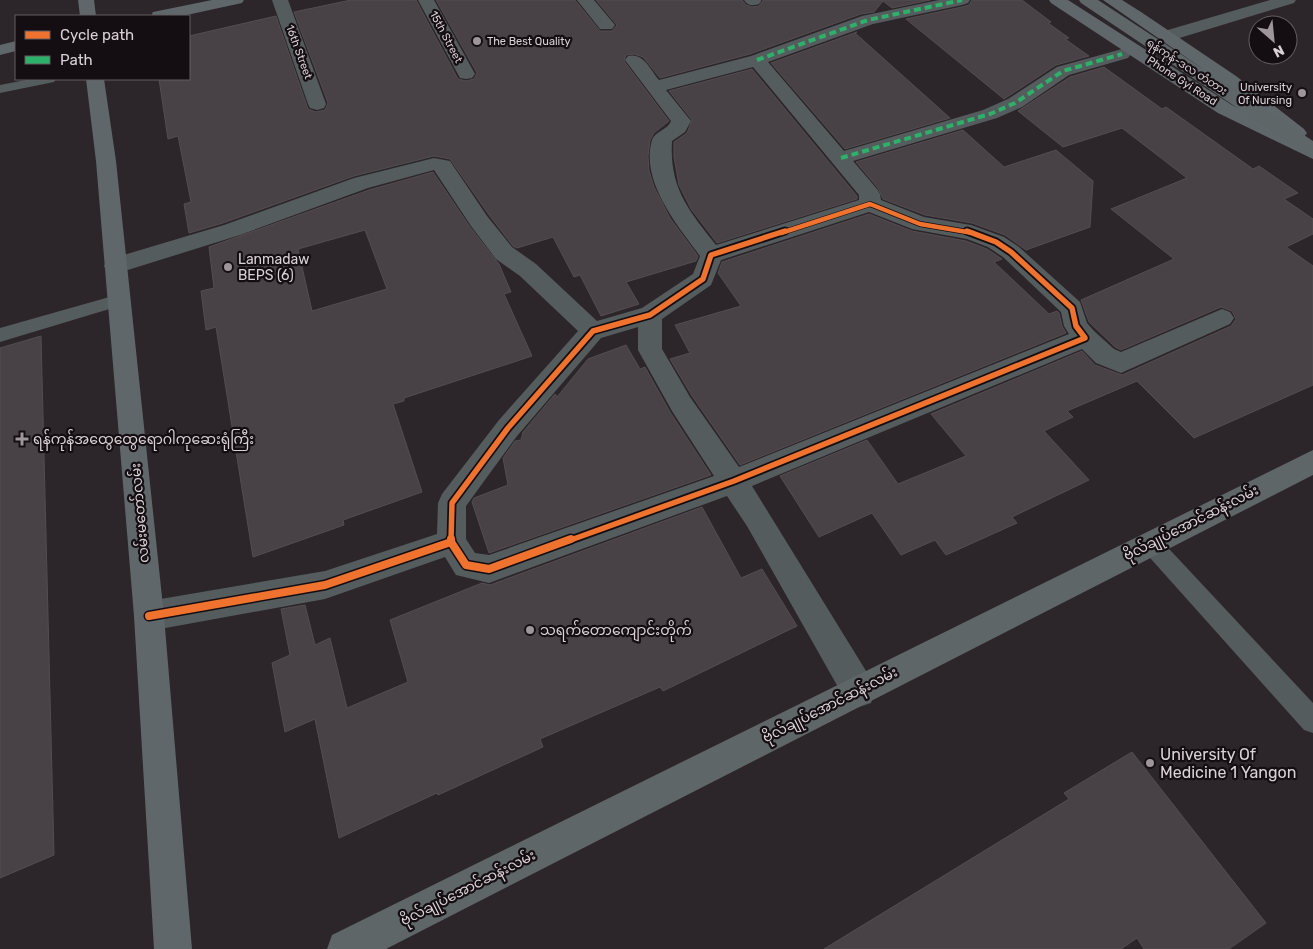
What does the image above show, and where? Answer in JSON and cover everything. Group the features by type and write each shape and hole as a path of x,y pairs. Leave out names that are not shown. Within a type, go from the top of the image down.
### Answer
{"main road":[{"path":"86,0 88,15"},
{"path":"165,15 236,0"},
{"name":"Phone Gyi Road","path":"1057,0 1225,108 1313,150"},
{"name":"ရန်ကုန်-ဒလ တံတား","path":"1086,0 1313,150"},
{"name":"Phone Gyi Road","path":"1111,0 1167,36 1253,96 1313,150"},
{"path":"0,50 15,46"},
{"name":"လမ်းမတော်လမ်း","path":"95,80 106,161 115,266 120,300 149,616 173,949"},
{"name":"ဗိုလ်ချုပ်အောင်ဆန်းလမ်း","path":"346,949 1313,462"}],"street":[{"name":"16th Street","path":"280,0 317,104"},
{"name":"15th Street","path":"426,0 466,74"},
{"path":"585,0 606,25"},
{"path":"655,86 757,60 868,20 962,0"},
{"path":"1151,26 1235,0"},
{"path":"1167,36 1288,0"},
{"path":"841,158 990,114 1015,103 1063,71 1122,54"},
{"path":"634,60 681,120 678,128 662,139 659,164 669,197 711,256"},
{"path":"757,60 870,194 870,204"},
{"path":"115,266 232,230 361,183 434,164 443,166 479,221 504,253 528,270 593,331"},
{"path":"711,256 870,204 920,224 971,232 996,242 1011,252 1072,308 1076,326 1085,338 1105,356 1121,363 1222,318"},
{"path":"711,256 703,279 650,315 593,331 508,428 452,503 451,542 466,566 489,569 734,481 1085,338"},
{"path":"650,315 650,350 681,404 757,517 859,690"},
{"path":"149,616 324,584 451,542"}],"lane":[{"path":"0,89 44,80"},
{"path":"0,335 120,300"},
{"path":"1150,543 1313,721"}],"building":[{"path":"351,0 416,0 458,79 466,81 474,79 477,73 436,0 575,0 600,31 612,31 617,25 596,0 742,0 746,5 752,7 759,6 763,0 930,0 892,8 883,1 874,12 861,14 750,54 660,78 643,57 634,54 626,55 624,61 669,121 654,133 650,140 649,171 654,187 670,218 698,256 696,261 626,282 639,304 601,316 580,275 574,277 553,237 517,248 513,246 450,159 434,156 354,176 223,223 189,233 184,204 191,202 178,136 168,139 159,80 190,80 190,36 276,16 308,109 316,112 325,110 328,103 294,12"},
{"path":"972,0 1022,0 1051,22 1048,23 1069,38 1065,39 1089,56 1056,65 1004,99 906,19 969,5"},
{"path":"857,32 855,33 950,118 845,149 771,63"},
{"path":"1104,67 1162,109 1166,107 1253,169 1259,166 1298,193 1284,199 1313,219 1313,234 1286,247 1313,266 1313,385 1194,438 1137,381 1067,411 1073,417 1044,431 1089,480 1012,517 1017,523 946,555 935,540 901,555 872,513 819,537 780,476 867,440 898,484 966,456 931,414 1082,351 1095,365 1122,375 1231,326 1236,319 1232,311 1221,307 1121,350 1115,347 1089,322 1081,300 1174,259 1111,209 1187,178 1122,128 1063,147 1018,111 1070,77"},
{"path":"752,69 857,196 857,199 717,243 691,209 679,185 674,157 674,142 687,133 692,120 669,91"},
{"path":"963,130 1004,167 1056,150 1093,181 1090,227 1026,250 1005,235 972,223 925,215 883,199 878,188 856,162"},
{"path":"433,172 470,227 499,264 511,292 504,294 532,356 404,398 404,401 393,404 422,492 343,520 344,525 253,557 216,327 206,330 201,291 214,288 209,247 369,190","holes":["365,230 387,289 312,311 298,249"]},
{"path":"869,214 912,231 966,241 987,249 1002,259 994,262 1049,314 1057,311 1059,313 1066,333 740,465 692,396 670,359 690,353 675,325 741,306 718,273 722,262"},
{"path":"41,336 54,855 0,878 0,348"},
{"path":"626,345 640,369 645,367 670,412 711,475 489,553 472,502 474,498 508,485 503,458 515,441 521,440 523,432 555,394 557,397 588,359"},
{"path":"702,507 741,578 762,569 797,626 663,691 660,687 540,739 543,747 339,838 315,719 285,732 272,663 290,655 281,609 305,605 315,645 330,638 347,708 408,682 390,620 482,583 490,585"},
{"path":"1132,752 1266,923 1229,949 1144,949 1137,938 1121,949 824,949 1069,799 1064,793"}],"marked path":[{"path":"757,60 868,20 962,0"},
{"path":"841,158 990,114 1015,103 1063,71 1122,54"}],"cycle path":[{"path":"149,616 325,585 451,542 452,503 508,428 593,331 650,315 703,279 711,255 870,204 920,224 971,232 996,242 1011,252 1072,308 1076,326 1085,338 734,481 489,569 466,565 451,542"}],"place":[{"name":"The Best Quality","path":"477,41"},
{"name":"University Of Nursing","path":"1302,93"},
{"name":"Lanmadaw BEPS (6)","path":"228,267"},
{"name":"ရန်ကုန်အထွေထွေရောဂါကုဆေးရုံကြီး","path":"22,439"},
{"name":"သရက်တောကျောင်းတိုက်","path":"530,630"},
{"name":"University Of Medicine 1 Yangon","path":"1150,763"}]}
